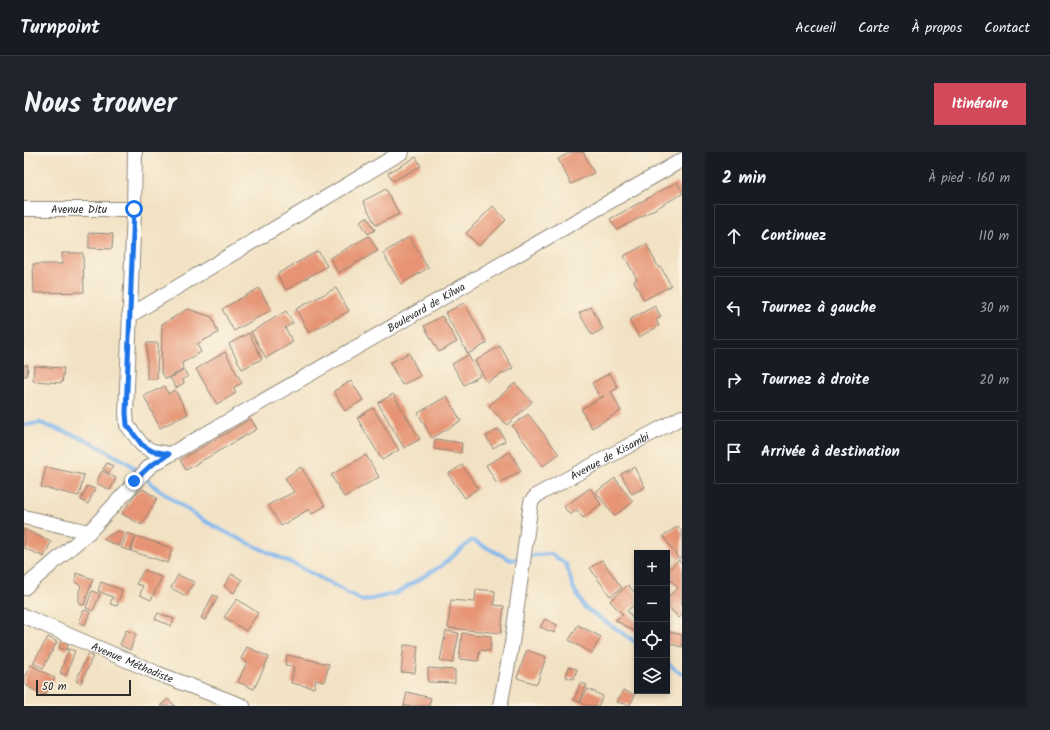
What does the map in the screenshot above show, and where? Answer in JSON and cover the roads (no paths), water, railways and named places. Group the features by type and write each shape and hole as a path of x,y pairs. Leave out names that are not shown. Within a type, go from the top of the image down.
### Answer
{"street":[{"path":"134,152 134,209 129,316 126,413 127,425 142,445 152,451 169,454"},
{"path":"129,316 402,152"},
{"name":"Boulevard de Kilwa","path":"24,588 89,532 134,481 150,466 680,166"},
{"name":"Avenue Ditu","path":"24,210 134,209"},
{"name":"Avenue de Kisambi","path":"500,706 512,642 524,557 529,506 531,502 537,495 682,417"},
{"path":"24,517 89,532"},
{"name":"Avenue Méthodiste","path":"24,616 159,674 243,706"}],"waterway":[{"path":"24,425 40,423 87,440 128,463 155,487 201,519 231,535 302,568 363,601 397,593 441,566 472,540 511,560 551,554 566,564 573,587 584,607 634,641"},
{"path":"670,665 682,674"}]}
